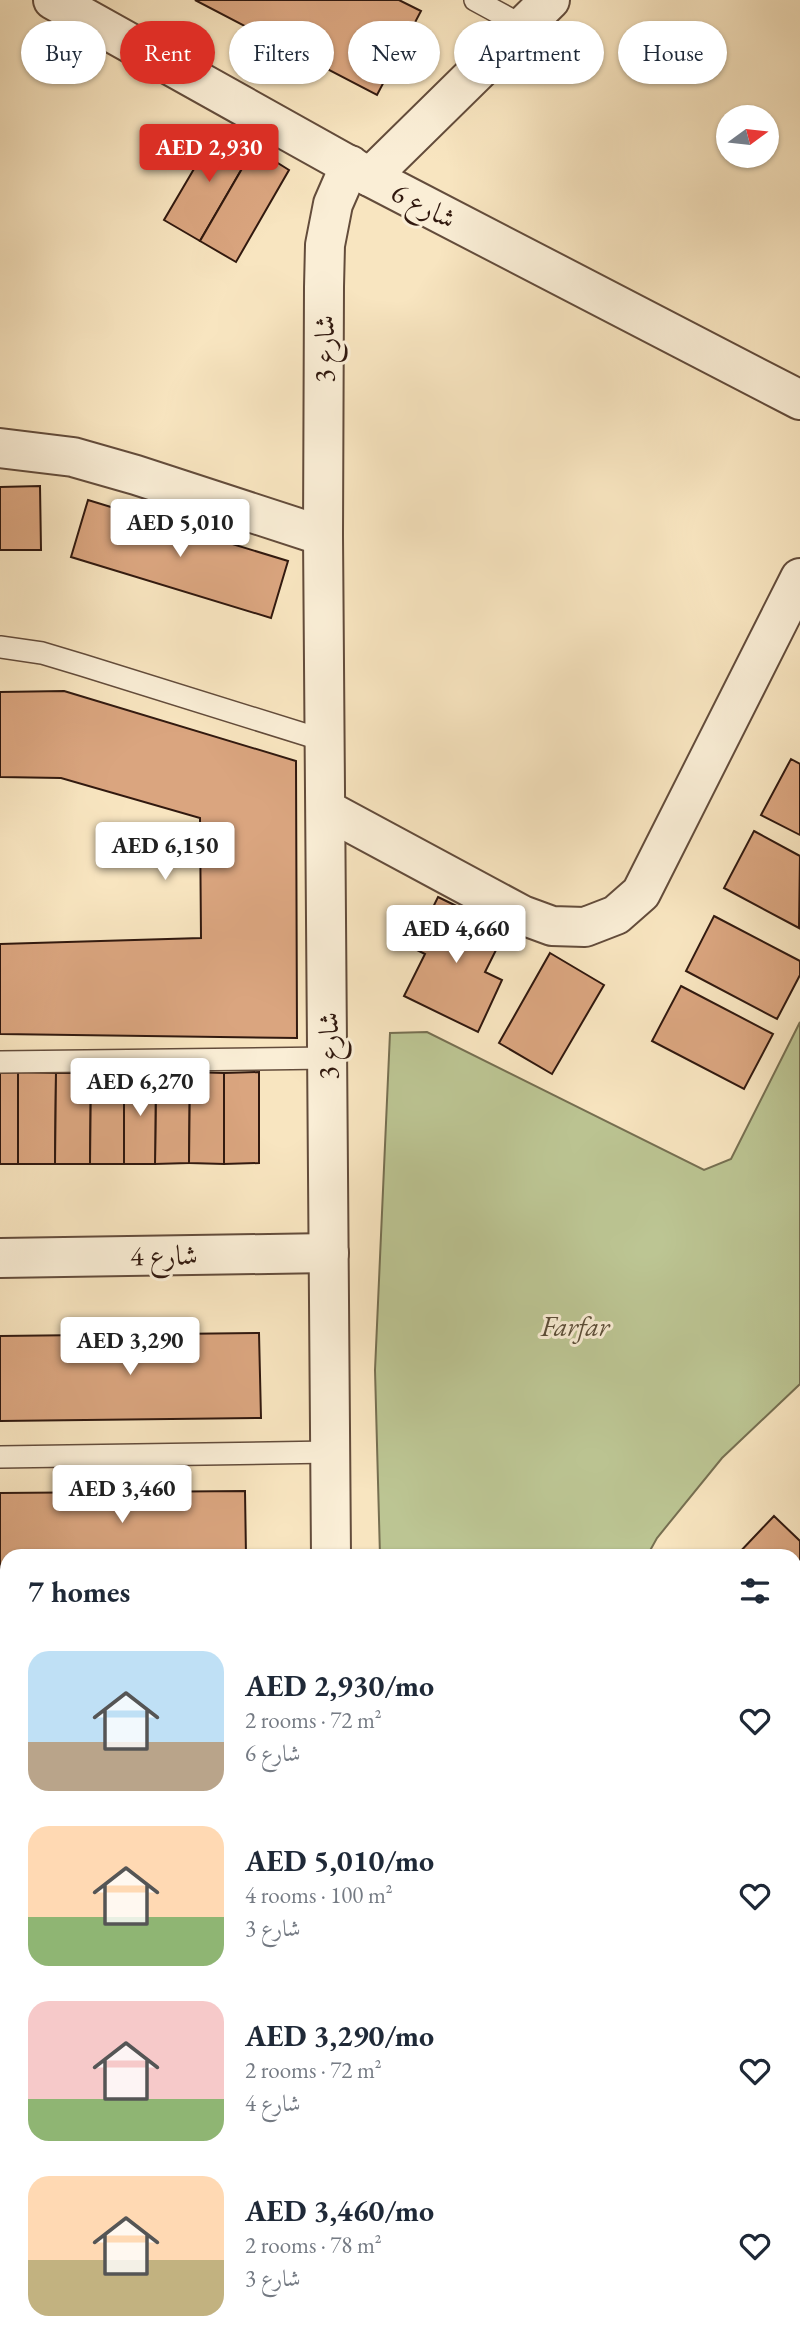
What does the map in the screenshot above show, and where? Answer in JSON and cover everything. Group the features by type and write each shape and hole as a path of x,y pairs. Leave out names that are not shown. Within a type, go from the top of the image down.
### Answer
{"street":[{"name":"شارع 6","path":"53,0 360,171 800,400"},
{"path":"528,21 550,0"},
{"path":"360,171 458,84"},
{"name":"شارع 3","path":"331,1549 323,536 324,245 333,204 360,171"},
{"path":"0,448 73,457 323,536"},
{"path":"327,810 522,915 552,926 586,927 616,915 641,893 657,864 800,578"},
{"name":"شارع 4","path":"0,1258 329,1253"}],"lane":[{"path":"475,0 514,21"},
{"path":"0,647 42,653 326,741"},
{"path":"0,1062 328,1058"},
{"path":"0,1457 331,1452"}],"green space":[{"name":"Farfar","path":"800,1022 800,1384 722,1458 651,1549 380,1549 375,1370 390,1033 427,1032 704,1170 731,1159"}],"building":[{"path":"195,0 399,0 421,11 416,21 348,21 348,80 334,73 334,21 235,21"},
{"path":"356,84 383,84 377,95"},
{"path":"218,128 254,148 200,241 164,220"},
{"path":"254,148 289,170 236,262 200,241"},
{"path":"40,486 41,550 0,550 0,487"},
{"path":"88,500 288,561 271,618 71,557"},
{"path":"64,691 296,761 297,1038 0,1034 0,944 201,938 200,818 61,778 0,777 0,692"},
{"path":"791,759 800,764 800,835 761,815"},
{"path":"754,831 800,856 799,928 724,888"},
{"path":"438,897 506,930 485,972 502,980 478,1032 404,996 425,954 413,948"},
{"path":"714,916 800,961 800,975 777,1019 686,971"},
{"path":"550,953 604,985 552,1074 499,1043"},
{"path":"681,986 773,1034 744,1089 652,1041"},
{"path":"18,1072 18,1164 0,1164 0,1073"},
{"path":"18,1072 56,1073 55,1164 18,1164"},
{"path":"190,1072 189,1163 155,1164 156,1073"},
{"path":"190,1072 224,1073 224,1164 189,1163"},
{"path":"259,1072 259,1163 224,1164 224,1073"},
{"path":"56,1073 91,1073 90,1164 55,1164"},
{"path":"91,1073 124,1073 124,1164 90,1164"},
{"path":"124,1073 156,1073 155,1164 124,1164"},
{"path":"259,1333 261,1418 0,1421 0,1336"},
{"path":"245,1491 246,1549 0,1549 0,1493"},
{"path":"774,1516 800,1541 800,1549 743,1549"}]}
